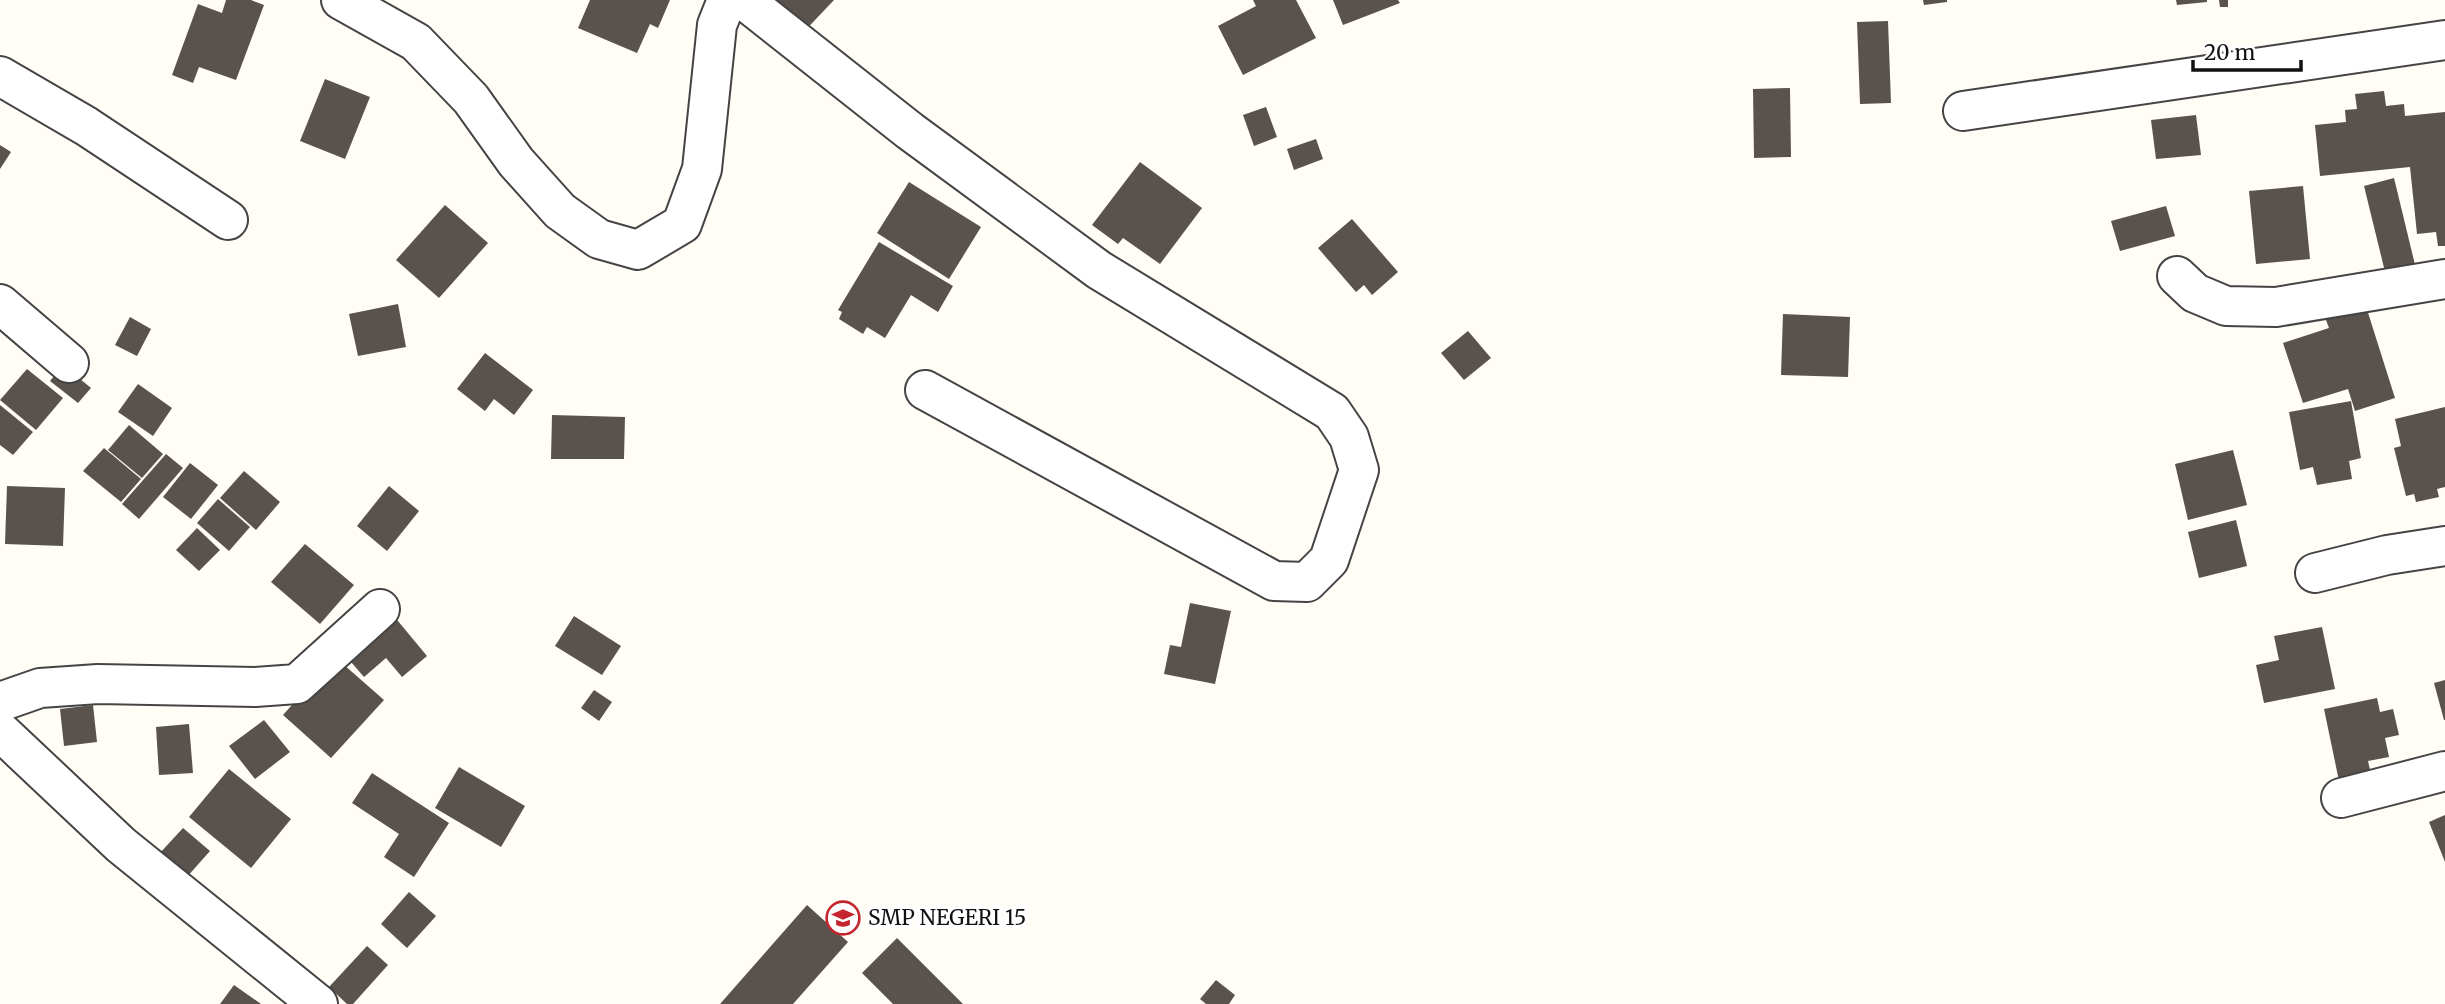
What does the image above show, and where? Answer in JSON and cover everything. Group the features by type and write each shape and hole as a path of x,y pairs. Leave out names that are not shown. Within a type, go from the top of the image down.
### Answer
{"street":[{"path":"341,0 416,42 471,99 516,162 560,211 599,239 638,250 682,224 702,169 717,25 727,0"},
{"path":"744,0 910,131 1099,270 1332,412 1349,437 1360,470 1329,560 1307,582 1274,581 925,390"},
{"path":"1963,111 2445,40"},
{"path":"0,76 86,126 228,220"},
{"path":"2178,276 2195,293 2226,306 2276,307 2445,279"},
{"path":"0,304 69,363"},
{"path":"2315,573 2387,555 2445,546"},
{"path":"0,702 40,688 98,684 256,687 298,684 380,609"},
{"path":"0,731 121,845 318,1004"},
{"path":"2341,798 2445,771"}],"building":[{"path":"226,0 251,0 264,5 236,80 199,67 193,83 172,75 198,4 222,13"},
{"path":"590,0 670,0 658,28 650,24 637,53 578,28"},
{"path":"757,0 834,0 798,38"},
{"path":"1253,0 1296,0 1316,38 1243,75 1218,26 1256,6"},
{"path":"1333,0 1398,0 1400,3 1343,25"},
{"path":"1923,0 1947,0 1947,2 1924,5"},
{"path":"2176,0 2207,0 2207,2 2177,5"},
{"path":"2219,0 2228,0 2228,7 2220,7"},
{"path":"1888,21 1891,103 1860,104 1857,22"},
{"path":"325,79 370,97 345,159 300,141"},
{"path":"1790,88 1791,157 1754,158 1753,89"},
{"path":"2384,91 2386,106 2404,104 2405,116 2445,112 2445,246 2438,246 2436,232 2417,234 2410,167 2320,176 2315,125 2346,122 2345,110 2357,109 2355,94"},
{"path":"1266,107 1277,137 1254,146 1243,115"},
{"path":"2196,115 2201,155 2156,159 2151,120"},
{"path":"1316,139 1323,159 1294,170 1287,149"},
{"path":"0,145 11,152 0,169"},
{"path":"1140,162 1202,208 1160,264 1123,238 1118,244 1092,225"},
{"path":"2394,178 2417,273 2387,280 2364,186"},
{"path":"909,182 981,227 949,279 877,233"},
{"path":"2303,186 2310,259 2256,264 2249,191"},
{"path":"445,205 488,243 439,298 396,260"},
{"path":"2166,206 2175,236 2120,251 2111,221"},
{"path":"1352,219 1398,272 1372,295 1364,285 1356,292 1318,248"},
{"path":"879,242 953,286 938,312 911,295 885,338 867,327 863,334 839,319 842,312 838,310"},
{"path":"2364,300 2395,398 2355,411 2348,389 2303,403 2283,343 2329,328 2323,312"},
{"path":"398,304 406,347 358,356 349,314"},
{"path":"1783,314 1850,317 1848,377 1781,375"},
{"path":"130,317 151,329 137,356 115,345"},
{"path":"1468,331 1491,358 1464,380 1441,353"},
{"path":"485,353 533,390 514,415 494,399 485,411 457,389"},
{"path":"63,365 91,388 78,403 50,381"},
{"path":"27,369 63,398 36,430 0,400"},
{"path":"138,384 172,408 153,436 118,412"},
{"path":"2351,401 2361,458 2349,461 2352,479 2317,485 2313,467 2300,470 2289,412"},
{"path":"0,405 33,432 13,455 0,445"},
{"path":"2445,407 2445,487 2437,489 2439,497 2416,502 2414,494 2406,496 2394,448 2401,446 2395,419"},
{"path":"552,415 625,417 624,459 551,459"},
{"path":"129,425 163,454 142,478 108,450"},
{"path":"104,448 141,479 121,502 83,471"},
{"path":"2233,450 2247,505 2188,520 2175,464"},
{"path":"166,454 183,468 139,519 122,504"},
{"path":"190,463 218,485 191,519 163,497"},
{"path":"244,471 280,502 256,530 220,498"},
{"path":"7,486 65,488 63,546 5,544"},
{"path":"389,486 419,511 387,551 357,526"},
{"path":"218,499 250,527 229,551 197,523"},
{"path":"2236,520 2247,566 2199,578 2188,532"},
{"path":"197,528 220,550 199,571 176,550"},
{"path":"305,544 354,585 320,624 271,582"},
{"path":"1190,603 1231,611 1215,684 1164,674 1170,645 1181,647"},
{"path":"393,615 427,656 402,677 386,658 364,677 345,655"},
{"path":"574,616 621,646 602,675 555,646"},
{"path":"2322,627 2335,689 2264,703 2256,665 2279,660 2274,636"},
{"path":"335,657 384,700 331,758 283,715"},
{"path":"2445,680 2445,720 2444,720 2434,683"},
{"path":"594,690 612,702 599,721 581,708"},
{"path":"2377,698 2380,712 2393,709 2399,735 2385,738 2389,757 2368,761 2371,774 2339,781 2324,709"},
{"path":"93,705 97,742 64,746 60,709"},
{"path":"264,720 290,752 255,779 229,746"},
{"path":"189,724 193,773 159,775 156,727"},
{"path":"459,767 525,806 501,847 435,808"},
{"path":"229,769 291,819 251,868 189,817"},
{"path":"372,773 449,823 414,877 384,857 399,834 352,803"},
{"path":"2445,815 2445,862 2429,822"},
{"path":"183,828 210,851 186,878 159,854"},
{"path":"409,892 436,916 407,948 381,924"},
{"path":"807,905 848,942 793,1004 720,1004"},
{"path":"897,938 963,1004 893,1004 862,973"},
{"path":"367,946 388,965 353,1004 347,1004 329,987"},
{"path":"1216,980 1235,995 1229,1004 1206,1004 1200,999"},
{"path":"234,985 261,1004 220,1004"}],"place":[{"name":"SMP NEGERI 15","path":"843,918"}]}
